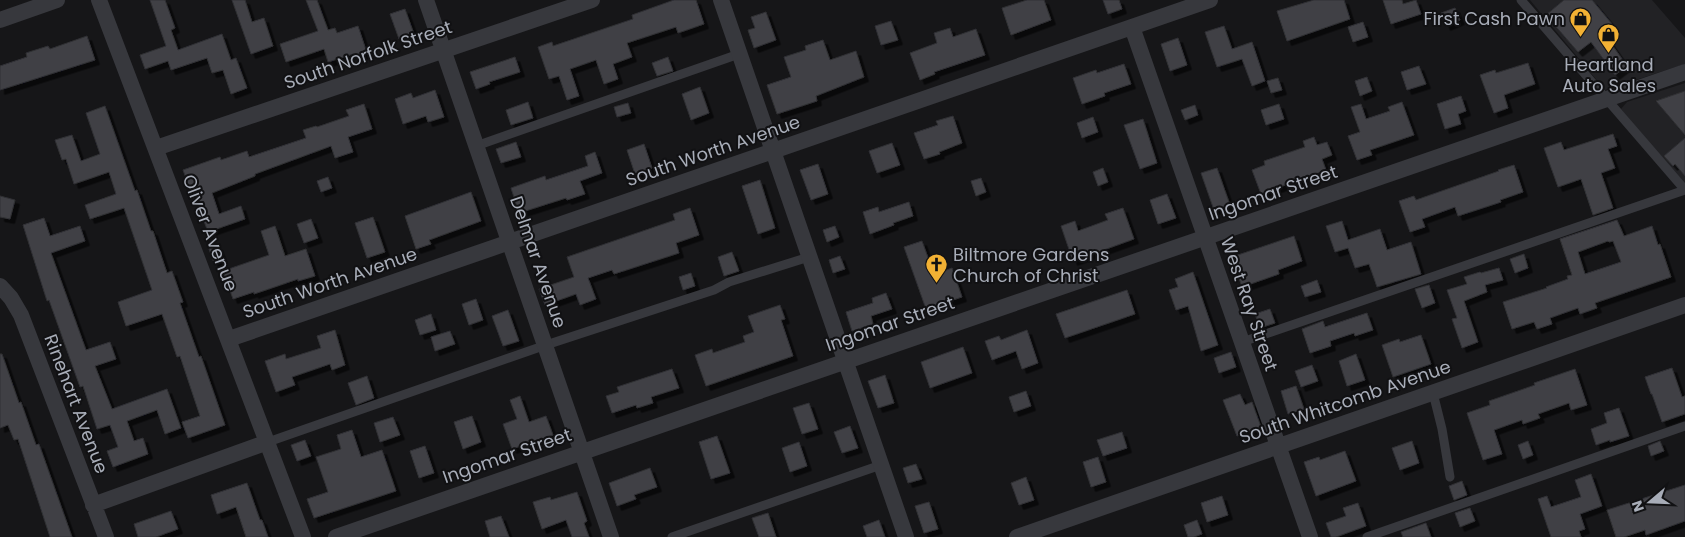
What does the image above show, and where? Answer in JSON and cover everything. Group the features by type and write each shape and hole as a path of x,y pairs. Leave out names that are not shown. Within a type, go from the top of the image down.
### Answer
{"street":[{"path":"0,20 57,0"},
{"name":"Oliver Avenue","path":"99,0 303,537"},
{"name":"Delmar Avenue","path":"426,0 612,537"},
{"name":"South Norfolk Street","path":"156,148 592,0"},
{"path":"721,0 906,537"},
{"name":"South Worth Avenue","path":"229,339 1210,0"},
{"name":"West Ray Street","path":"1132,27 1310,537"},
{"name":"Ingomar Street","path":"336,537 844,360 1205,238 1685,72"},
{"name":"Rinehart Avenue","path":"1,287 15,304 21,315 106,537"},
{"name":"South Whitcomb Avenue","path":"1017,537 1685,305"},
{"path":"93,505 268,442"}],"lane":[{"path":"1248,340 1685,190 1521,0"},
{"path":"476,146 739,54"},
{"path":"268,442 546,345 714,290 729,282 809,257"},
{"path":"1432,393 1442,429 1450,477"},
{"path":"1367,537 1685,426"},
{"path":"672,537 881,466"}],"shaded area":[{"path":"1530,0 1652,0 1685,38 1685,64 1605,90"},
{"path":"1685,83 1685,186 1621,109 1627,102"}],"building":[{"path":"150,0 165,0 175,28 171,30 178,50 222,34 231,60 236,58 247,88 231,94 223,70 212,73 207,58 171,70 168,61 145,69 140,55 166,46"},
{"path":"232,0 245,0 252,22 264,18 273,46 251,54"},
{"path":"306,0 317,0 328,30 335,28 337,33 358,26 367,53 354,58 353,54 328,62 324,49 286,62 280,44 318,31"},
{"path":"674,0 696,0 704,24 678,33 676,27 627,43 632,57 613,64 618,79 604,84 596,60 570,69 579,96 567,100 559,76 549,79 538,47 552,42 553,46 633,19 632,15"},
{"path":"1027,0 1044,0 1051,20 1011,35 1002,8"},
{"path":"1103,0 1119,0 1122,9 1108,14"},
{"path":"1314,0 1344,0 1350,19 1287,41 1277,11"},
{"path":"1383,0 1402,0 1403,4 1416,0 1421,14 1391,24"},
{"name":"First Cash Pawn","path":"1564,0 1592,0 1612,24 1603,32 1627,66 1615,75 1591,42 1578,52 1546,15"},
{"path":"1455,8 1460,20 1446,26 1441,13"},
{"path":"405,9 414,34 399,39 390,14"},
{"path":"766,12 776,40 754,48 748,30 755,28 751,17"},
{"path":"891,21 898,40 881,45 875,26"},
{"path":"1363,22 1368,37 1353,42 1348,27"},
{"path":"1224,26 1232,49 1252,42 1265,81 1252,86 1242,59 1217,67 1205,32"},
{"path":"950,28 953,37 976,29 985,55 934,72 935,74 920,80 910,53 937,43 934,33"},
{"path":"87,36 95,60 0,90 0,66 27,57 26,53 48,46 50,49"},
{"path":"1178,38 1187,65 1170,71 1161,44"},
{"path":"823,40 830,60 856,51 864,77 816,96 817,101 777,114 767,85 791,77 784,57 806,50 805,46"},
{"path":"515,57 520,72 489,82 490,84 476,89 470,72"},
{"path":"668,57 673,71 657,76 652,63"},
{"path":"1528,63 1535,84 1504,95 1508,108 1494,113 1480,75 1495,70 1496,73"},
{"path":"1124,64 1131,84 1104,93 1105,96 1082,104 1073,78 1096,70 1097,73"},
{"path":"1419,66 1426,84 1407,90 1401,72"},
{"path":"1367,77 1372,91 1360,96 1355,81"},
{"path":"1278,78 1282,90 1271,93 1267,81"},
{"path":"700,87 709,113 691,120 682,94"},
{"path":"435,90 444,117 428,122 426,116 403,124 395,99 411,93 413,98"},
{"path":"1685,91 1685,135 1656,101"},
{"path":"1461,96 1466,111 1458,114 1461,124 1445,129 1437,104"},
{"path":"528,102 533,118 511,125 506,110"},
{"path":"1402,102 1414,135 1370,150 1372,155 1357,160 1348,136 1360,132 1351,107 1361,104 1366,119 1390,111 1388,107"},
{"path":"628,103 631,113 617,117 614,107"},
{"path":"364,104 372,129 348,137 353,152 335,158 331,146 255,174 255,176 212,193 219,214 241,206 245,219 208,232 183,170 220,157 221,160 247,151 249,157 306,138 303,130 349,116 346,110"},
{"path":"1279,104 1284,119 1266,125 1261,110"},
{"path":"1195,105 1198,115 1185,120 1181,110"},
{"path":"105,106 167,273 172,271 183,302 180,303 225,425 188,438 182,422 200,416 180,356 177,357 162,314 126,326 118,302 152,290 124,208 90,219 85,205 116,194 109,172 74,184 66,159 62,160 55,140 72,135 81,161 100,154 86,113"},
{"path":"953,116 962,143 939,152 940,154 924,159 914,133 938,125 936,121"},
{"path":"1093,117 1098,132 1082,138 1077,123"},
{"path":"1143,119 1157,163 1140,169 1124,125"},
{"path":"1613,134 1617,146 1608,149 1615,168 1601,173 1613,208 1593,215 1581,179 1558,187 1544,148 1561,142 1564,150"},
{"path":"1314,137 1317,145 1327,142 1332,155 1322,159 1326,170 1261,194 1252,170 1265,165 1264,161 1305,147 1303,141"},
{"path":"1685,138 1685,176 1675,164 1673,166 1664,156"},
{"path":"516,142 521,157 501,163 496,149"},
{"path":"892,143 900,165 877,173 869,151"},
{"path":"644,144 652,168 635,174 627,150"},
{"path":"595,152 602,173 580,181 585,194 519,213 511,188 545,176 546,180 588,166 585,156"},
{"path":"818,164 828,194 811,200 800,170"},
{"path":"1514,165 1523,192 1500,200 1501,202 1458,216 1455,207 1422,219 1425,227 1410,232 1399,201 1414,196 1416,200"},
{"path":"1103,168 1108,182 1098,186 1093,172"},
{"path":"1217,168 1230,205 1214,210 1201,173"},
{"path":"328,177 332,188 321,192 317,181"},
{"path":"981,178 986,192 976,196 971,181"},
{"path":"760,180 775,228 758,234 742,186"},
{"path":"471,192 481,221 429,240 431,244 416,249 405,216"},
{"path":"1167,194 1176,218 1158,224 1150,200"},
{"path":"0,196 15,200 10,219 0,217"},
{"path":"909,202 913,216 870,234 863,212 878,207 879,212"},
{"path":"690,208 699,235 676,243 679,253 614,274 612,270 588,278 596,299 580,305 576,294 545,305 539,289 574,277 567,257 675,220 673,214"},
{"path":"1123,208 1134,239 1073,261 1061,226 1075,221 1078,231 1108,220 1105,214"},
{"path":"373,217 385,252 367,258 355,223"},
{"path":"44,218 50,236 80,226 85,241 51,253 86,350 110,342 116,359 95,366 112,409 167,389 181,428 165,434 157,410 127,421 134,441 143,438 148,454 113,467 107,451 118,447 110,425 97,429 83,386 80,387 49,300 47,301 23,225"},
{"path":"311,219 318,238 304,243 297,224"},
{"path":"1617,220 1624,236 1652,226 1671,277 1595,303 1597,308 1580,314 1578,308 1550,318 1552,324 1537,329 1534,322 1512,329 1503,302 1547,288 1568,279 1567,276 1572,275 1560,239","holes":["1613,241 1621,262 1585,274 1578,252"]},
{"path":"1342,221 1348,240 1380,229 1387,250 1411,242 1421,274 1377,287 1369,264 1355,268 1348,248 1335,252 1326,226"},
{"path":"275,226 285,256 306,249 315,276 298,281 298,279 233,299 223,271 269,255 261,231"},
{"path":"835,226 839,237 827,242 823,230"},
{"path":"1294,236 1302,261 1278,270 1279,274 1242,287 1232,257"},
{"name":"Biltmore Gardens Church of Christ","path":"922,241 930,263 939,259 944,271 952,268 962,297 926,309 904,247"},
{"path":"218,246 223,260 214,263 209,249"},
{"path":"732,252 739,271 724,276 718,257"},
{"path":"1524,254 1528,268 1515,273 1510,259"},
{"path":"840,256 845,269 833,273 829,260"},
{"path":"1499,268 1503,280 1485,285 1487,292 1464,301 1478,342 1462,348 1452,319 1457,318 1447,290 1467,284 1464,277"},
{"path":"1193,272 1218,345 1201,351 1188,306 1176,310 1169,290 1178,287 1175,279"},
{"path":"691,273 695,286 683,290 679,277"},
{"path":"1317,280 1321,292 1305,297 1301,286"},
{"path":"1429,285 1435,303 1422,308 1415,289"},
{"path":"1127,290 1135,314 1065,338 1056,314"},
{"path":"886,293 892,309 871,316 873,324 852,331 846,312 873,303 872,298"},
{"path":"476,299 483,320 469,325 462,304"},
{"path":"780,305 785,319 781,320 793,356 706,386 695,355 712,349 713,353 745,342 743,336 754,332 748,316"},
{"path":"1270,309 1275,323 1260,328 1255,314"},
{"path":"508,310 519,341 503,346 492,316"},
{"path":"1367,313 1373,330 1355,336 1354,333 1330,341 1331,346 1310,353 1302,329 1323,321 1325,327"},
{"path":"431,314 436,330 420,335 415,320"},
{"path":"335,330 345,365 332,370 330,364 292,377 295,385 276,392 265,361 285,354 286,359 321,348 317,336"},
{"path":"1027,330 1038,363 1022,369 1016,351 992,360 985,341 999,336 1001,340"},
{"path":"450,331 455,344 435,351 431,337"},
{"path":"1421,335 1431,364 1393,377 1382,345 1399,339 1400,342"},
{"path":"963,347 972,373 930,388 921,362"},
{"path":"1231,352 1236,367 1219,373 1214,358"},
{"path":"0,354 2,354 19,403 21,402 36,445 39,444 72,537 50,537 18,439 14,440 8,425 0,428"},
{"path":"1356,354 1365,380 1347,386 1339,361"},
{"path":"1312,365 1318,381 1301,387 1295,371"},
{"path":"1672,368 1682,397 1685,396 1685,414 1662,422 1645,377"},
{"path":"672,369 679,388 651,397 653,403 637,408 636,405 612,413 606,396 619,392 617,387"},
{"path":"1575,369 1587,405 1571,410 1569,403 1538,414 1540,418 1523,424 1522,420 1494,430 1502,454 1483,460 1467,413 1490,405 1489,401"},
{"path":"885,375 894,403 878,408 868,381"},
{"path":"367,376 374,398 356,405 348,383"},
{"path":"1296,386 1304,409 1288,414 1281,391"},
{"path":"1026,391 1031,406 1014,412 1009,397"},
{"path":"1240,394 1245,405 1252,402 1261,427 1237,436 1223,400"},
{"path":"520,396 529,422 546,416 553,435 512,449 503,424 517,419 510,400"},
{"path":"809,403 818,429 802,434 793,408"},
{"path":"1619,408 1629,436 1596,445 1591,429 1607,423 1604,413"},
{"path":"472,416 481,442 463,449 454,422"},
{"path":"393,417 400,435 380,442 374,423"},
{"path":"850,426 858,448 842,453 834,432"},
{"path":"352,430 361,457 382,450 396,491 314,518 307,499 328,492 316,457 341,449 337,435"},
{"path":"1122,432 1127,448 1103,456 1097,440"},
{"path":"717,436 730,473 711,479 699,442"},
{"path":"305,440 311,456 297,461 291,445"},
{"path":"1412,441 1419,463 1400,470 1392,448"},
{"path":"1528,441 1533,455 1523,459 1518,445"},
{"path":"1660,441 1664,451 1651,456 1648,446"},
{"path":"799,442 807,466 790,472 782,448"},
{"path":"425,446 434,473 419,478 410,451"},
{"path":"1345,451 1356,481 1316,496 1304,462 1319,457 1320,460"},
{"path":"1098,457 1106,482 1091,487 1083,462"},
{"path":"916,464 922,479 908,483 903,468"},
{"path":"650,468 657,487 634,495 636,499 617,506 609,483"},
{"path":"1591,474 1602,506 1580,514 1585,529 1579,531 1581,537 1551,537 1538,499 1547,496 1551,507 1581,497 1575,480"},
{"path":"1026,477 1034,500 1019,505 1011,483"},
{"path":"1462,481 1467,495 1454,500 1449,486"},
{"path":"247,483 268,537 246,537 236,507 217,514 211,495"},
{"path":"1685,485 1685,521 1646,535 1645,530 1624,537 1616,537 1607,510"},
{"path":"577,492 587,521 584,523 589,537 572,537 566,520 542,529 533,502 550,497 551,500"},
{"path":"1222,496 1228,515 1207,522 1201,503"},
{"path":"929,502 938,529 924,533 915,506"},
{"path":"1358,503 1366,526 1331,537 1326,523 1346,516 1343,508"},
{"path":"1470,508 1475,521 1460,527 1455,513"},
{"path":"171,511 178,529 156,537 138,537 134,524"},
{"path":"768,513 776,537 759,537 752,518"},
{"path":"501,516 509,537 490,537 485,521"},
{"path":"879,520 885,537 867,537 863,526"},
{"path":"1197,520 1202,534 1188,537 1184,525"},
{"path":"1426,523 1431,537 1403,537 1401,532"}],"place":[{"name":"First Cash Pawn","path":"1581,38"},
{"name":"Heartland Auto Sales","path":"1609,54"},
{"name":"Biltmore Gardens Church of Christ","path":"937,284"}]}
